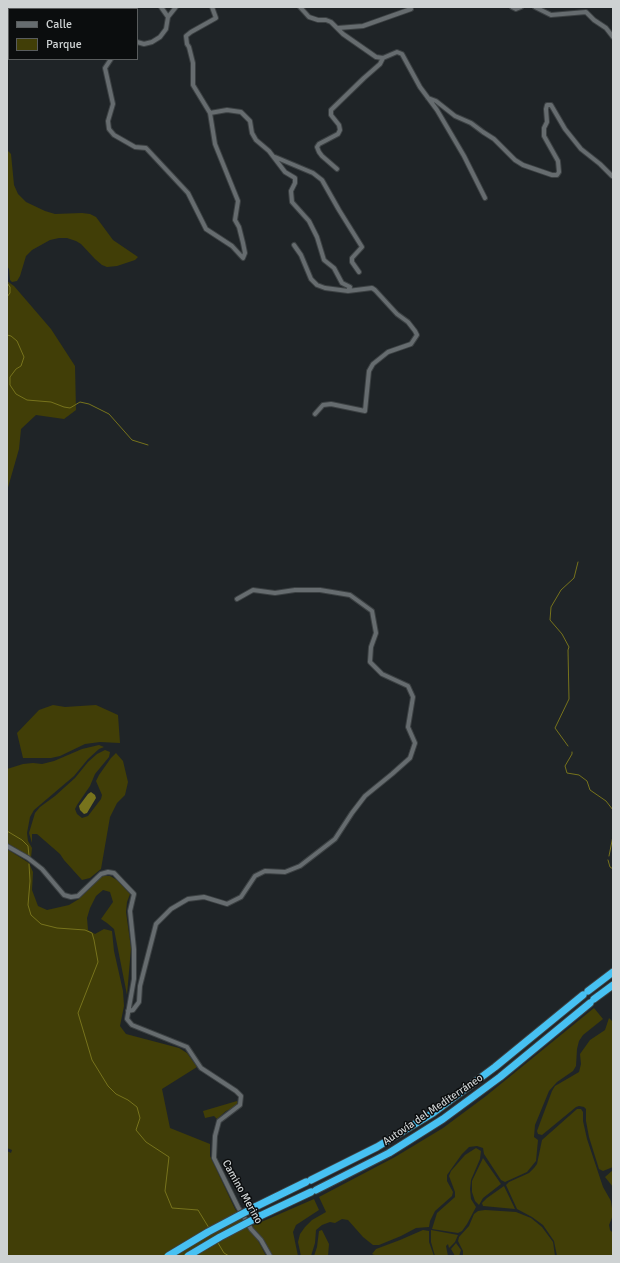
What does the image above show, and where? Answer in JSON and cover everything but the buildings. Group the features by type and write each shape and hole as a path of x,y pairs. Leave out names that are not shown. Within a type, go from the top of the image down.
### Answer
{"highway":[{"name":"Autovía del Mediterráneo","path":"168,1256 208,1232 255,1207 377,1147 433,1113 495,1067 585,993 613,972"},
{"name":"Autovía del Mediterráneo","path":"188,1256 260,1216 389,1153 443,1119 495,1081 613,985"}],"street":[{"path":"161,7 168,17"},
{"path":"138,42 144,44 152,42 160,37 166,28 168,17 176,7"},
{"path":"110,60 105,68 113,104 108,122 108,129 114,135 135,147 146,148 188,193 206,229 232,246 243,258 245,254 243,243 239,227 235,220 238,201 215,144 210,113 194,85 193,63 186,36 216,18 212,7"},
{"path":"300,7 309,17 316,20 328,20 343,34 376,57 383,58 395,52 400,53 406,60 420,87 437,110 464,156 485,198"},
{"path":"512,7 516,9 521,7"},
{"path":"535,7 551,15 586,12 594,20 606,28 613,37"},
{"path":"338,28 363,26 411,9"},
{"path":"337,169 322,156 317,147 319,144 338,134 340,130 339,125 331,115 331,110 380,64 383,58"},
{"path":"428,98 436,101 455,116 471,123 494,139 515,160 523,165 552,175 557,175 559,172 558,161 544,136 544,128 547,122 546,109 547,105 551,105 565,129 581,149 612,176"},
{"path":"210,113 227,110 241,112 250,121 252,133 256,140 285,172 295,178 296,183 291,191 292,202 309,221 317,237 324,260 334,268 342,283 350,287 348,291"},
{"path":"272,156 313,173 322,180 362,247 352,258 352,262 359,272"},
{"path":"294,245 311,279 317,285 325,288 348,291 365,289 375,290 397,314 408,322 415,331 416,335 411,344 388,352 373,364 369,371 365,410 331,404 323,405 316,414"},
{"path":"7,846 28,858 42,869 64,894 71,898 78,896 102,874 108,872 114,873 134,894 130,911 134,950 134,979 128,1011 133,1010 138,1002 140,986 156,924 171,909 188,900 204,897 227,904 241,897 255,876 265,871 285,872 300,866 335,839 365,796 410,758 415,743 408,728 413,697 408,686 382,674 370,662 371,647 376,633 372,611 350,596 320,590 295,590 275,593 253,590 237,599"},
{"name":"Camino Merino","path":"128,1011 127,1019 132,1025 187,1047 201,1068 236,1090 241,1096 240,1106 219,1121 215,1136 214,1158 238,1207 261,1240 270,1256"}],"green space":[{"path":"7,150 11,154 14,185 18,194 26,202 55,214 90,214 96,217 113,240 138,257 135,260 117,266 107,267 95,259 81,244 67,238 59,238 50,240 32,250 26,256 17,281 12,282 10,280 9,269 7,266"},
{"path":"7,281 14,286 51,329 75,366 76,410 64,419 36,415 21,429 19,449 7,491"},
{"path":"53,705 65,707 96,705 118,715 120,743 100,742 85,744 60,756 51,758 23,758 17,733 39,710"},
{"path":"99,745 104,747 99,749 88,759 74,776 34,810 30,817 27,833 28,841 32,848 31,858 7,843 7,769 23,764 42,764 54,761 82,749"},
{"path":"105,750 110,752 109,757 95,774 90,786 77,805 75,809 77,814 82,818 88,816 101,799 102,795 96,781 116,753 123,761 128,782 125,795 117,803 110,817 101,869 90,878 82,880 60,854 37,834 32,834 32,843 29,833 35,813 40,807 75,778 88,762 97,754"},
{"path":"7,849 29,863 33,872 32,890 38,906 47,910 69,905 79,899 102,876 110,876 117,880 130,894 126,912 131,948 127,995 114,929 101,919 113,902 110,892 103,890 96,896 87,918 88,930 95,934 104,929 112,931 114,951 123,991 124,1006 120,1026 126,1034 179,1048 187,1053 197,1067 162,1089 170,1128 210,1144 210,1156 235,1209 255,1235 266,1256 7,1256 7,1151 11,1153 12,1150 7,1148"},
{"path":"594,1008 603,1019 583,1035 579,1041 576,1066 573,1071 557,1082 549,1091 535,1125 534,1137 538,1140 536,1161 527,1172 505,1182 501,1180 484,1154 483,1148 477,1146 469,1147 447,1175 447,1181 453,1192 452,1196 435,1211 429,1227 416,1228 379,1245 373,1245 363,1237 348,1220 342,1219 335,1223 330,1222 322,1225 316,1230 315,1243 311,1256 301,1256 298,1242 300,1234 312,1220 326,1212 319,1197 395,1157 443,1128 486,1096"},
{"path":"609,1018 613,1022 613,1167 603,1171 599,1169 589,1137 586,1121 586,1109 584,1107 576,1107 542,1135 538,1134 537,1131 555,1086 579,1072 581,1064 580,1054 590,1040 605,1030"},
{"path":"237,1101 238,1103 236,1107 226,1111 217,1119 214,1116 205,1118 203,1111"},
{"path":"577,1109 581,1109 583,1112 583,1121 587,1139 603,1187 611,1201 613,1215 609,1225 610,1230 613,1233 613,1256 557,1256 554,1241 543,1225 517,1209 506,1185 509,1182 529,1173 534,1168 537,1164 542,1140"},
{"path":"476,1148 481,1151 480,1159 471,1180 470,1189 471,1199 476,1207 467,1224 462,1231 458,1233 432,1229 437,1213 455,1197 455,1192 449,1176 451,1171 465,1155"},
{"path":"483,1158 501,1184 483,1198 479,1205 475,1201 472,1192 472,1181"},
{"path":"613,1170 613,1187 605,1177"},
{"path":"504,1186 515,1209 483,1206 482,1203 487,1198"},
{"path":"314,1199 319,1210 296,1225 293,1232 298,1256 271,1256 265,1242 252,1226"},
{"path":"478,1211 516,1212 531,1218 542,1227 553,1242 555,1256 463,1256 463,1251 458,1241 459,1237 469,1226 474,1214"},
{"path":"322,1230 329,1244 328,1256 314,1256 319,1231"},
{"path":"423,1230 429,1231 429,1242 434,1256 377,1256 372,1254 376,1249"},
{"path":"431,1230 458,1235 455,1242 449,1248 448,1244 446,1246 448,1256 435,1256 431,1242"},
{"path":"456,1243 461,1250 459,1256 455,1256 451,1249"}],"shaded area":[{"path":"91,792 96,798 87,813 84,814 80,810 79,806"}],"waterway":[{"path":"7,283 10,287 10,293 7,297"},
{"path":"7,335 11,336 17,341 24,357 21,366 16,369 10,377 10,385 16,394 27,400 51,402 70,408 80,402 89,404 109,414 132,440 148,445"},
{"path":"568,746 555,728 569,699 569,647 562,634 550,620 551,607 561,590 574,578 578,562"},
{"path":"572,752 565,766 567,773 579,775 587,781 590,790 606,801 613,810"},
{"path":"7,831 22,840 28,846 29,856"},
{"path":"609,856 613,836"},
{"path":"608,860 610,867 613,869"},
{"path":"29,864 30,881 28,905 31,915 41,924 57,928 85,930 92,933 98,962 78,1013 92,1060 108,1086 116,1094 128,1100 137,1107 140,1118 136,1130 146,1142 169,1157 165,1191 172,1208 198,1210 209,1228"},
{"path":"218,1243 224,1253 229,1256"}]}
